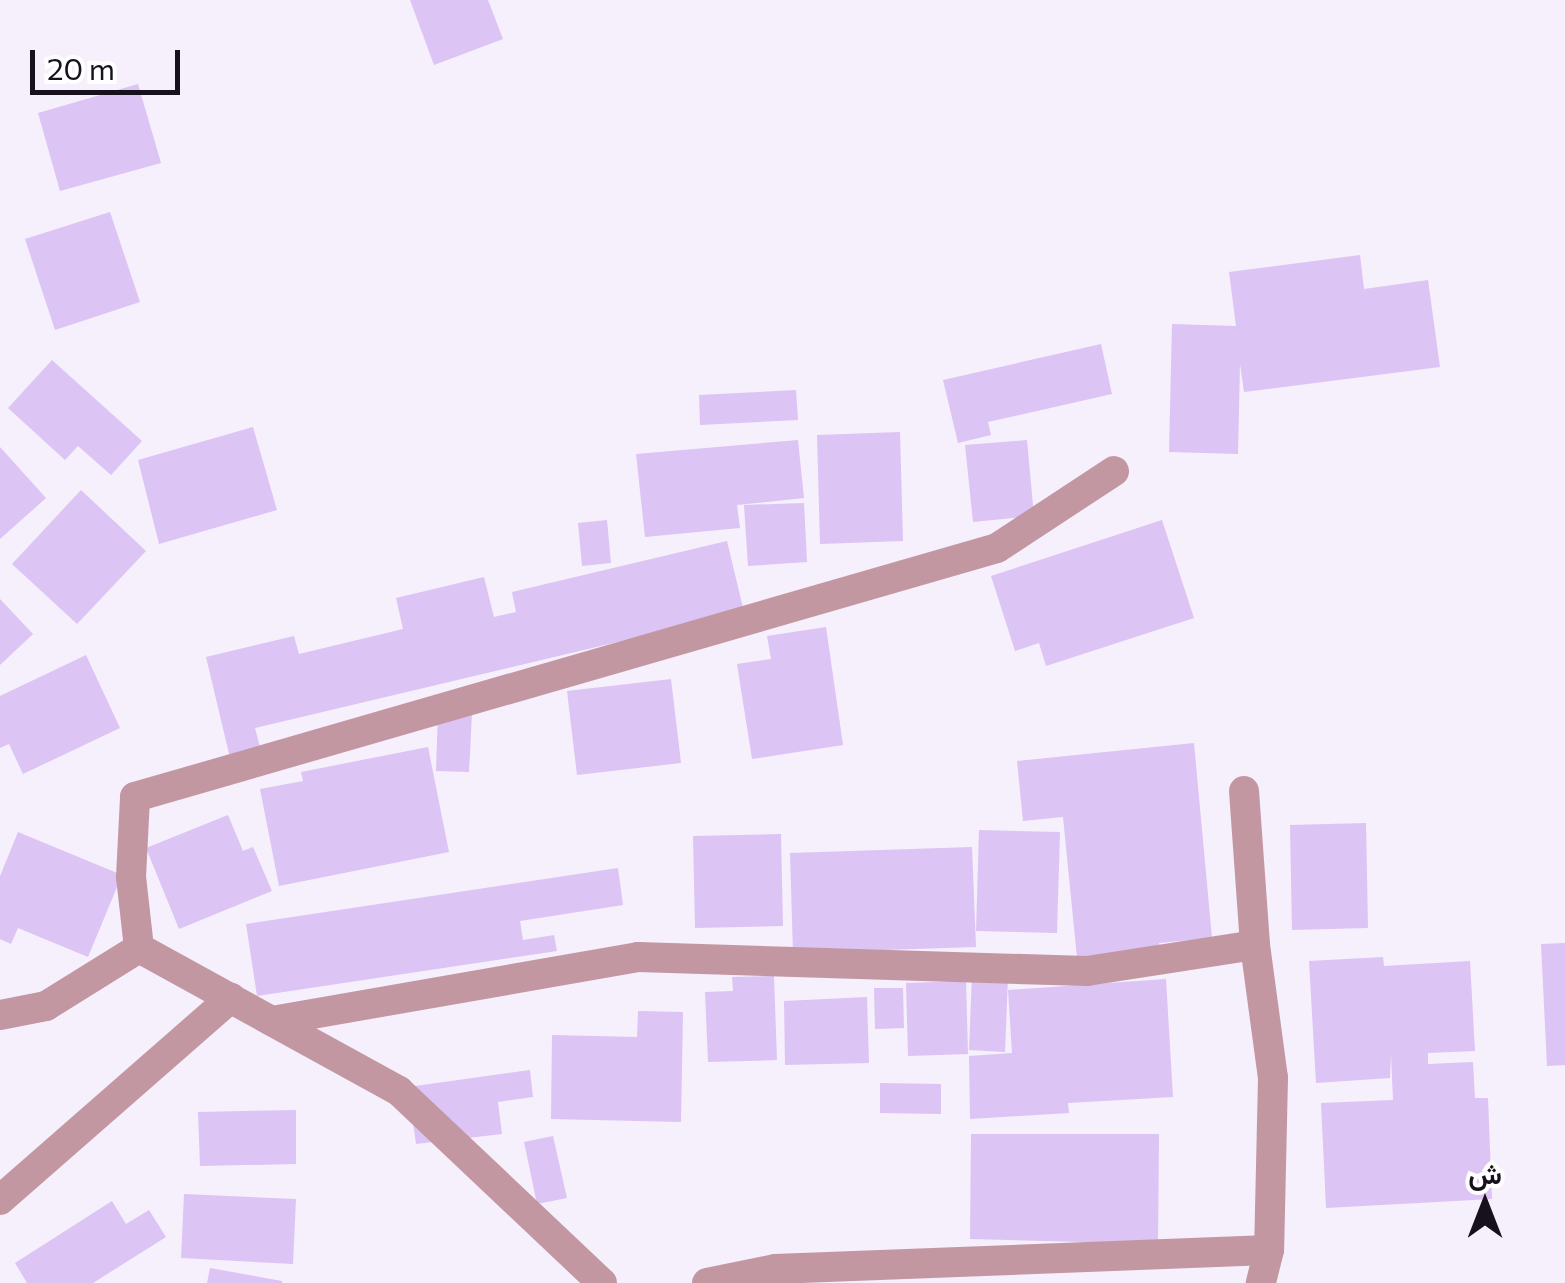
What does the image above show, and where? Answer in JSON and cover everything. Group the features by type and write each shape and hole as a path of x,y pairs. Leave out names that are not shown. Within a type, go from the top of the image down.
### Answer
{"street":[{"path":"139,948 131,878 135,796 996,548 1114,471"},
{"path":"1244,791 1255,945 1273,1078 1269,1250 1261,1283"},
{"path":"272,1021 638,957 1088,971 1255,945"},
{"path":"139,948 400,1091 602,1283"},
{"path":"0,1015 46,1006 139,948"},
{"path":"0,1200 230,998"},
{"path":"707,1283 775,1269 1269,1250"}],"building":[{"path":"410,0 488,0 503,39 434,65"},
{"path":"138,84 161,163 60,191 38,113"},
{"path":"110,212 140,302 55,330 25,239"},
{"path":"1360,255 1364,289 1428,280 1440,367 1244,392 1240,364 1238,454 1169,452 1172,324 1236,326 1229,272"},
{"path":"1101,344 1112,394 988,422 991,435 958,443 943,380"},
{"path":"52,360 142,441 111,475 78,446 65,460 8,408"},
{"path":"796,390 798,420 700,425 699,395"},
{"path":"253,427 277,510 159,544 138,460"},
{"path":"900,432 903,541 820,544 817,435"},
{"path":"798,440 804,498 737,505 740,528 645,537 636,454"},
{"path":"1027,440 1034,516 973,522 965,445"},
{"path":"0,447 46,498 0,539"},
{"path":"81,490 146,551 77,624 12,564"},
{"path":"804,503 807,562 748,566 744,505"},
{"path":"607,520 611,563 582,566 578,523"},
{"path":"1162,520 1194,618 1046,666 1039,643 1015,651 991,576"},
{"path":"727,541 744,612 255,728 262,755 231,762 206,657 294,636 299,654 403,629 396,598 484,577 494,617 516,612 512,592"},
{"path":"0,599 33,634 0,665"},
{"path":"826,627 843,745 752,759 737,664 771,659 767,636"},
{"path":"86,655 120,728 23,774 9,744 0,748 0,696"},
{"path":"671,679 681,763 577,775 567,691"},
{"path":"438,711 472,713 469,772 436,771"},
{"path":"1194,743 1212,938 1159,943 1160,949 1077,958 1063,817 1023,821 1017,761"},
{"path":"428,747 449,852 279,886 260,789 303,781 301,772"},
{"path":"228,815 243,851 253,847 272,891 179,929 146,848"},
{"path":"1366,823 1368,928 1292,930 1290,825"},
{"path":"979,830 1060,832 1057,933 976,931"},
{"path":"18,832 122,875 88,957 18,928 11,944 0,939 0,876"},
{"path":"781,834 783,926 695,928 693,836"},
{"path":"972,847 976,947 793,953 790,853"},
{"path":"618,868 623,905 520,921 523,940 554,935 557,951 257,996 246,924"},
{"path":"1565,943 1565,1065 1547,1066 1541,944"},
{"path":"1383,957 1384,966 1470,961 1475,1051 1428,1053 1428,1064 1473,1062 1475,1098 1488,1098 1492,1199 1326,1208 1321,1103 1393,1100 1391,1055 1390,1078 1316,1083 1309,961"},
{"path":"972,975 1008,977 1005,1052 969,1050"},
{"path":"774,976 777,1060 708,1062 705,992 733,991 732,977"},
{"path":"1166,979 1173,1097 1068,1103 1069,1113 970,1119 969,1056 1012,1053 1008,990"},
{"path":"966,981 968,1054 908,1056 906,983"},
{"path":"874,988 903,988 904,1028 875,1029"},
{"path":"867,997 869,1063 785,1065 784,1001"},
{"path":"638,1011 683,1012 681,1122 551,1119 552,1035 637,1037"},
{"path":"530,1070 533,1097 498,1102 502,1134 416,1144 408,1087"},
{"path":"880,1083 941,1084 941,1114 880,1113"},
{"path":"296,1110 296,1164 200,1166 198,1112"},
{"path":"971,1134 1159,1134 1158,1244 970,1239"},
{"path":"553,1136 567,1198 537,1204 524,1142"},
{"path":"184,1194 296,1199 293,1264 181,1258"},
{"path":"112,1201 126,1224 149,1210 166,1237 93,1283 27,1283 15,1263"},
{"path":"210,1268 282,1281 282,1283 207,1283"}]}
